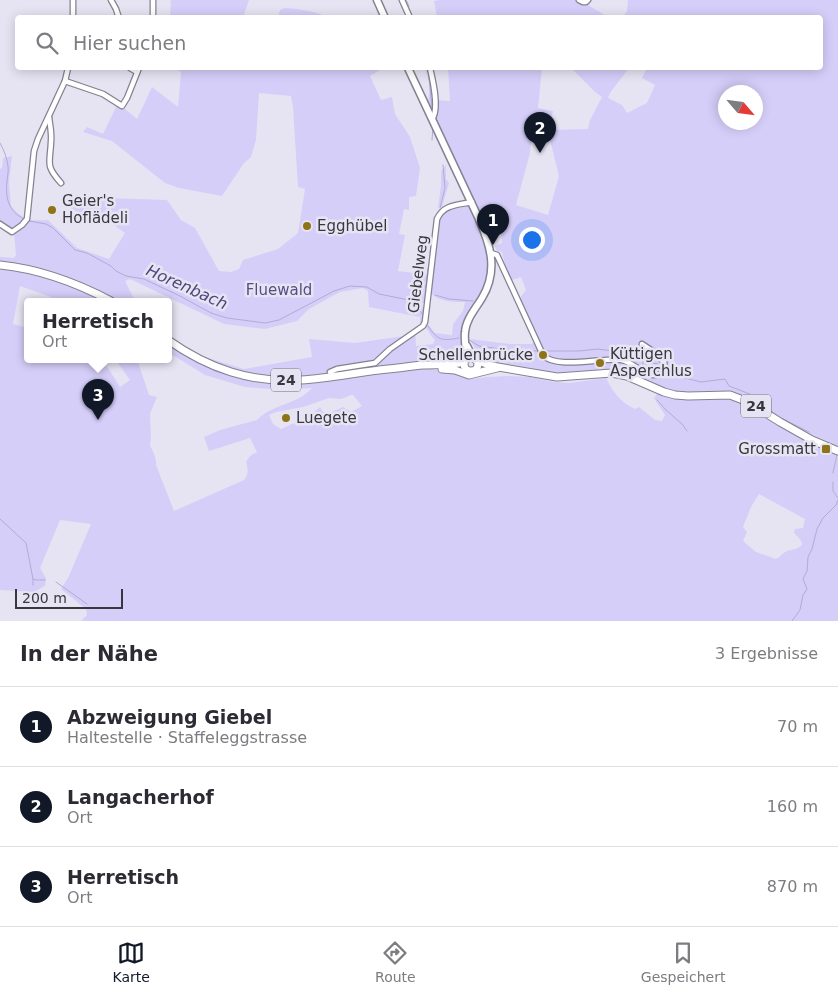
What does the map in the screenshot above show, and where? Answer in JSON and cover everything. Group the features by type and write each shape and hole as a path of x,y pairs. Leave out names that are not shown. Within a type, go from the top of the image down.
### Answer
{"main road":[{"path":"0,265 44,273 87,288 105,298"},
{"name":"24","path":"172,342 202,361 229,372 266,379 303,380 423,365 469,362 557,377 612,373 627,376 675,395 730,395 748,402 812,440 838,451"},
{"name":"24","path":"447,369 469,362 478,365 475,369 496,367"},
{"name":"24","path":"412,367 447,369 472,375 496,367"}],"street":[{"path":"73,0 73,15"},
{"path":"111,0 117,15"},
{"path":"153,0 153,15"},
{"path":"377,0 384,15"},
{"path":"402,0 409,15"},
{"path":"579,0 583,2 588,0"},
{"path":"0,224 12,232 27,219 34,151 65,81 68,70"},
{"path":"65,81 103,94 122,106 138,70"},
{"path":"409,70 487,235 492,253 488,286 467,323 465,331 469,362"},
{"path":"431,70 434,82 435,100 435,115 433,118"},
{"path":"49,116 52,140 49,152 49,165 52,173 61,183"},
{"name":"Giebelweg","path":"330,372 336,369 375,362 423,326 437,219 446,208 472,202"},
{"path":"492,253 497,255 545,358 576,362 624,360 647,373 653,375 660,374 664,370 664,362 642,344"}],"green space":[{"path":"171,0 249,0 244,15 170,15"},
{"path":"589,0 588,5 605,15 437,15 434,1"},
{"name":"Fluewald","path":"628,0 838,0 838,446 796,427 755,402 743,397 668,391 641,380 635,373 624,367 614,366 601,372 561,374 502,364 482,358 470,339 510,344 531,344 539,340 520,298 526,290 521,277 512,280 507,272 502,252 497,251 495,246 502,243 499,212 481,214 489,259 487,277 479,299 462,328 465,354 462,362 414,369 449,372 471,379 508,376 570,383 606,378 621,400 635,409 639,407 655,420 662,421 665,415 654,398 657,394 677,398 722,398 738,401 838,455 838,621 81,621 87,615 86,609 61,589 69,576 91,524 60,520 40,568 46,578 45,586 34,592 0,590 0,257 14,258 16,255 14,234 0,225 0,169 2,168 3,158 12,156 9,182 11,206 27,219 48,220 77,248 109,259 125,233 100,215 88,218 66,205 75,197 167,200 181,220 195,228 219,271 231,272 239,269 243,260 278,249 298,233 305,189 298,187 291,96 259,93 256,140 251,157 244,163 222,196 179,188 165,183 112,141 83,132 87,127 103,134 118,103 137,119 152,87 178,107 181,72 178,70 380,70 370,76 381,100 392,97 395,114 410,137 420,168 416,196 409,197 409,210 404,209 399,234 405,235 398,271 431,275 437,219 446,207 471,202 436,122 435,100 450,101 448,70 542,70 538,108 553,111 548,130 588,129 590,120 602,97 573,70 627,70 608,98 622,105 627,113 647,103 655,85 642,78 646,70 823,70 823,15 624,15 627,11","holes":["548,132 559,176 548,215 516,205 530,153 531,141","130,279 224,324 265,329 297,321 309,309 340,292 363,288 368,291 369,307 420,317 420,325 427,319 421,303 426,303 431,293 442,300 465,302 463,311 453,324 452,335 435,333 428,324 425,326 435,340 433,344 416,346 415,329 404,336 355,343 309,339 312,357 244,369 208,358 207,360 172,339 172,354 205,375 245,387 283,390 312,388 306,394 270,411 257,420 220,430 204,437 209,451 250,438 257,452 250,456 246,462 248,471 244,480 174,511 150,446 150,414 157,397 149,395 138,363 118,363 130,380 120,387 103,363 24,363 24,327 13,324 20,286 54,298 134,298 125,281","351,395 362,406 351,412 343,407 329,413 323,412 320,407 305,421 281,429 273,424 269,415 303,407 329,398 341,399","759,494 805,519 803,528 795,529 794,533 801,540 802,545 797,549 787,551 776,559 756,552 743,541 747,532 743,527 751,507"]},
{"path":"285,8 323,15 279,15 280,10"},
{"path":"426,70 429,70 434,111 428,103 430,85"},
{"path":"446,165 446,179 449,183 442,207 438,208 441,171"}],"waterway":[{"path":"406,0 409,6"},
{"path":"428,70 432,108"},
{"path":"432,140 433,127"},
{"name":"Horenbach","path":"0,143 8,166 7,188 9,204 15,213 24,219"},
{"path":"440,208 445,188 443,165"},
{"path":"430,254 435,217"},
{"name":"Horenbach","path":"29,221 46,224 53,228 75,250 87,253 126,276 144,279 211,313 227,318 265,323 279,320 334,291 350,286 367,287 379,294 414,301 423,315"},
{"path":"426,288 428,268"},
{"path":"435,295 449,299 473,301"},
{"name":"Horenbach","path":"428,326 441,339 459,338"},
{"name":"Horenbach","path":"469,340 479,346 514,351 538,351"},
{"name":"Horenbach","path":"545,351 598,349 627,353 642,361 658,364"},
{"path":"643,362 643,368"},
{"path":"668,367 681,377 701,382 725,379 729,386 755,396 766,408"},
{"path":"657,400 687,431"},
{"path":"770,410 781,418 809,432"},
{"path":"833,473 837,455"},
{"path":"833,482 833,491 838,498"},
{"path":"792,621 800,610 803,595 807,589 803,579 807,571 808,557 817,529 823,518 836,505 838,500"},
{"path":"0,519 26,543 33,579 45,580"},
{"path":"33,579 33,585"},
{"path":"56,582 87,604"}],"place":[{"name":"Langacherhof","path":"540,153"},
{"name":"Geier's Hoflädeli","path":"52,210"},
{"name":"Egghübel","path":"307,226"},
{"name":"Abzweigung Giebel","path":"493,245"},
{"name":"Schellenbrücke","path":"543,355"},
{"name":"Küttigen Asperchlus","path":"600,363"},
{"name":"Luegete","path":"286,418"},
{"name":"Herretisch","path":"98,420"},
{"name":"Grossmatt","path":"826,449"}]}
